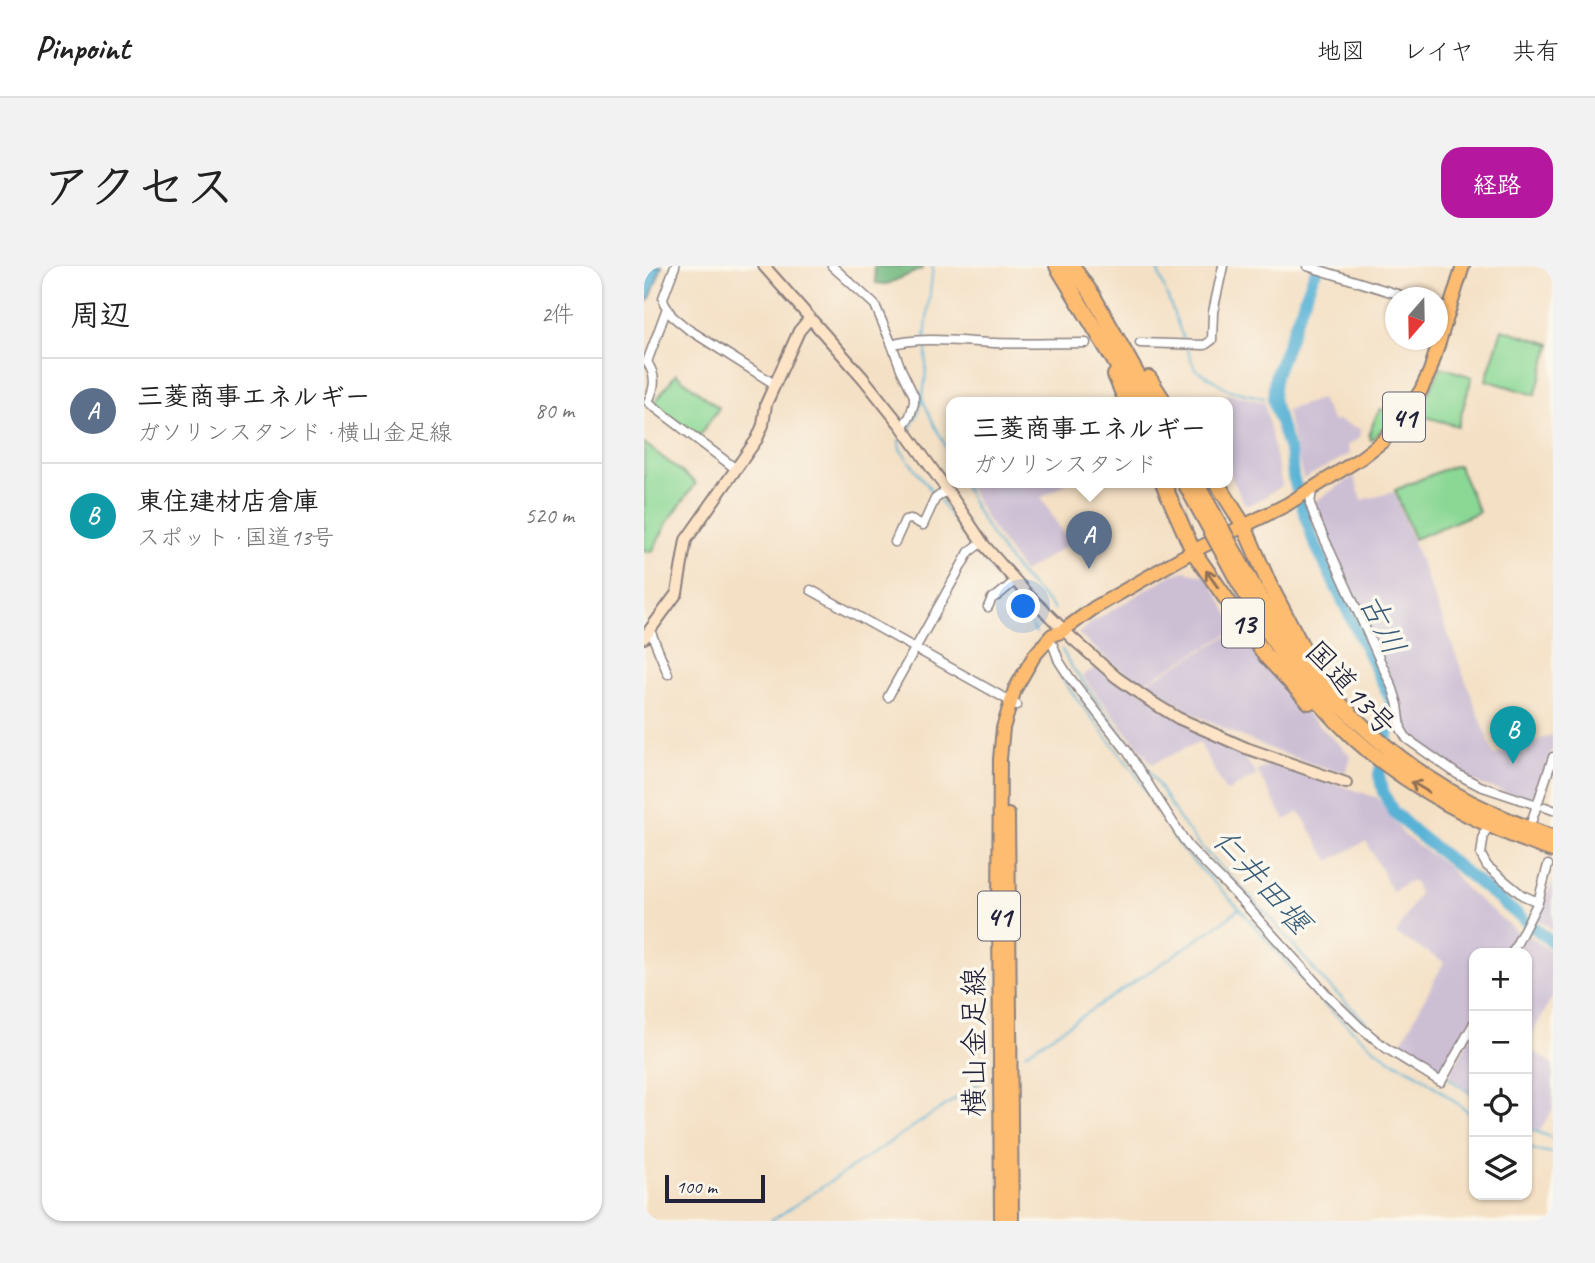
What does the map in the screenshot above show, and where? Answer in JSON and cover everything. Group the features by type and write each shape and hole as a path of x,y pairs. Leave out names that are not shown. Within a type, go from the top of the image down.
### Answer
{"highway":[{"path":"1057,266 1136,397"},
{"path":"1072,266 1161,397"},
{"path":"1072,290 1124,397"},
{"path":"1093,296 1150,397"},
{"name":"13","path":"1165,488 1193,551 1266,656 1324,718 1354,738"},
{"name":"国道13号","path":"1188,488 1208,516 1241,576 1270,637 1328,711 1354,738 1375,746"},
{"name":"国道13号","path":"1198,488 1208,516"},
{"name":"13","path":"1220,488 1244,526 1295,635 1329,692"},
{"name":"国道13号","path":"1241,576 1329,692 1375,746 1391,759 1409,780 1491,825 1551,843"},
{"name":"国道13号","path":"1391,759 1466,800 1529,829 1551,843"}],"main road":[{"name":"41","path":"1448,297 1463,266"},
{"name":"41","path":"1244,526 1286,505 1383,441 1405,416 1421,390 1430,371 1434,350"},
{"name":"横山金足線","path":"1012,1221 1007,761 1020,678 1052,635 1193,551 1244,526"},
{"name":"横山金足線","path":"1001,1221 1000,772 1003,728 1033,670 1058,640 1062,631"}],"street":[{"path":"675,266 663,298 673,316 688,329 776,386"},
{"path":"764,266 863,378 902,427 941,494 1009,585 1116,677 1178,718 1246,748 1346,783"},
{"path":"832,266 875,306 892,345 914,396 909,416 902,427"},
{"path":"1140,343 1205,345 1212,340 1213,313 1223,266"},
{"path":"1314,269 1385,290"},
{"path":"667,308 647,362 655,385 648,402 736,469"},
{"path":"668,674 647,634 677,593 687,540 757,439 764,425 766,404 799,331 810,318"},
{"path":"892,345 899,342 928,341 1086,343"},
{"path":"1312,489 1310,504 1315,518 1393,689 1401,729 1407,738 1457,775 1480,786 1534,804"},
{"path":"895,542 905,520 911,519 923,525 941,494"},
{"path":"888,697 914,648 977,545"},
{"path":"988,607 992,598 1009,585"},
{"path":"811,590 1014,703"},
{"path":"1053,645 1070,678 1127,751 1188,846 1360,1027 1386,1048 1441,1082 1469,1032"},
{"path":"1529,829 1553,757"},
{"path":"1491,825 1484,833 1481,855 1487,866 1522,894 1538,902"},
{"path":"1515,948 1538,902 1548,864"}],"shaded area":[{"path":"1228,394 1264,402 1282,486 1252,504 1245,504 1233,481 1233,397 1224,397"},
{"path":"1321,399 1333,422 1338,420 1360,429 1361,432 1358,439 1347,446 1350,454 1303,479 1286,410"},
{"path":"1354,476 1362,500 1394,492 1494,755 1553,735 1553,749 1535,802 1480,784 1456,772 1408,738 1404,730 1401,705 1325,536 1313,503"},
{"path":"970,488 1058,488 1041,498 1070,544 1023,572 988,522"},
{"path":"1185,571 1207,576 1237,629 1143,683 1112,663 1078,634 1091,623 1171,575"},
{"path":"1238,630 1286,691 1351,756 1346,772 1324,768 1229,731 1188,711 1144,684"},
{"path":"1098,666 1237,747 1257,775 1226,792 1199,742 1152,764 1082,676"},
{"path":"1274,763 1378,798 1404,835 1448,867 1467,890 1518,932 1510,948 1469,948 1469,1024 1443,1071 1401,1043 1444,962 1396,934 1419,893 1415,883 1410,881 1392,891 1366,841 1329,861 1300,812 1285,820 1257,771"},
{"path":"1553,878 1553,930 1538,919"},
{"path":"1526,934 1553,953 1553,996 1532,1035 1532,948 1519,948"},
{"path":"1469,1039 1469,1091 1449,1076"},
{"path":"1532,1051 1553,1063 1553,1109 1538,1131 1532,1128"}],"green space":[{"path":"874,266 921,266 922,269 887,284 876,283"},
{"path":"1502,329 1551,344 1535,395 1486,380"},
{"path":"1441,367 1472,377 1458,426 1419,415"},
{"path":"676,374 719,408 697,439 652,406"},
{"path":"1381,409 1391,412 1393,416 1371,440 1369,436 1372,425"},
{"path":"644,443 696,483 667,523 652,552 644,551"},
{"path":"1458,465 1479,512 1414,539 1395,490"}],"water":[{"path":"644,266 662,266 651,296 644,305"}],"waterway":[{"path":"925,338 933,266"},
{"path":"1156,266 1183,338"},
{"name":"古川","path":"1320,266 1314,274 1275,377 1273,400 1313,540 1391,700 1389,731 1379,775 1383,792 1393,811 1413,830 1553,943"},
{"path":"910,428 924,389 926,347"},
{"path":"1187,349 1195,369 1230,390 1264,398"},
{"path":"923,400 946,447"},
{"path":"902,438 899,441 900,449 934,494"},
{"path":"966,488 1003,552 1054,609"},
{"path":"940,501 972,545"},
{"path":"977,552 1004,586"},
{"path":"1008,590 1036,633"},
{"name":"仁井田堰","path":"1062,650 1071,666 1146,765 1198,844 1266,913 1322,979 1383,1038 1441,1072"},
{"path":"1051,661 1070,690 1135,773 1184,852 1239,908 1321,1002 1371,1046 1418,1074 1469,1112"},
{"path":"1026,1053 1167,960 1239,908"},
{"name":"仁井田堰","path":"1448,1078 1469,1093"},
{"path":"771,1221 982,1081"},
{"name":"仁井田堰","path":"1532,1130 1553,1138"},
{"path":"1532,1148 1553,1153"}],"place":[{"name":"三菱商事エネルギー","path":"1089,569"},
{"name":"東住建材店倉庫","path":"1513,764"}]}
